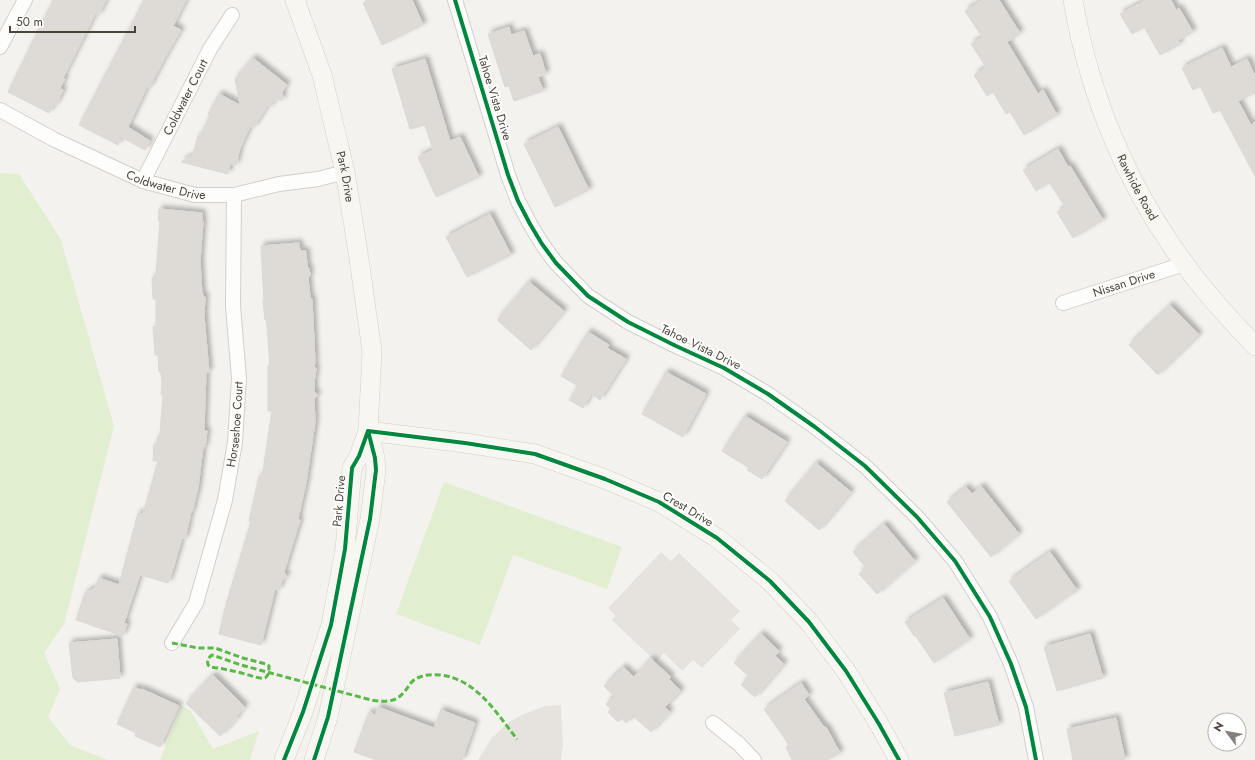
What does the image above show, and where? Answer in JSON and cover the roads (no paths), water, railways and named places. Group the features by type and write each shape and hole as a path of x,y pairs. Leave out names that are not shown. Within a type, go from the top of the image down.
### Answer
{"street":[{"path":"0,48 25,0"},
{"name":"Park Drive","path":"284,760 303,712 331,625 345,549 352,468 359,456 368,431 372,351 345,172 322,75 295,0"},
{"name":"Tahoe Vista Drive","path":"455,0 508,175 518,201 530,224 556,263 588,296 628,322 724,368 786,406 865,466 917,517 955,561 990,617 1011,664 1026,707 1036,760"},
{"name":"Rawhide Road","path":"1073,0 1085,54 1096,91 1124,163 1142,198 1184,264 1221,309 1255,346"},
{"name":"Coldwater Court","path":"143,181 210,49 232,15"},
{"name":"Coldwater Drive","path":"0,110 55,140 143,181 195,194 234,195 279,184 318,179 345,172"},
{"name":"Horseshoe Court","path":"172,643 196,603 225,500 235,442 239,378 233,306 234,195"},
{"name":"Nissan Drive","path":"1062,303 1184,264"},
{"name":"Park Drive","path":"314,760 328,717 370,519 376,470 375,458 368,431"},
{"name":"Crest Drive","path":"368,431 465,443 535,454 605,479 659,502 717,538 770,581 809,622 846,671 879,724 899,760"},
{"path":"713,723 739,744 754,760"}]}
